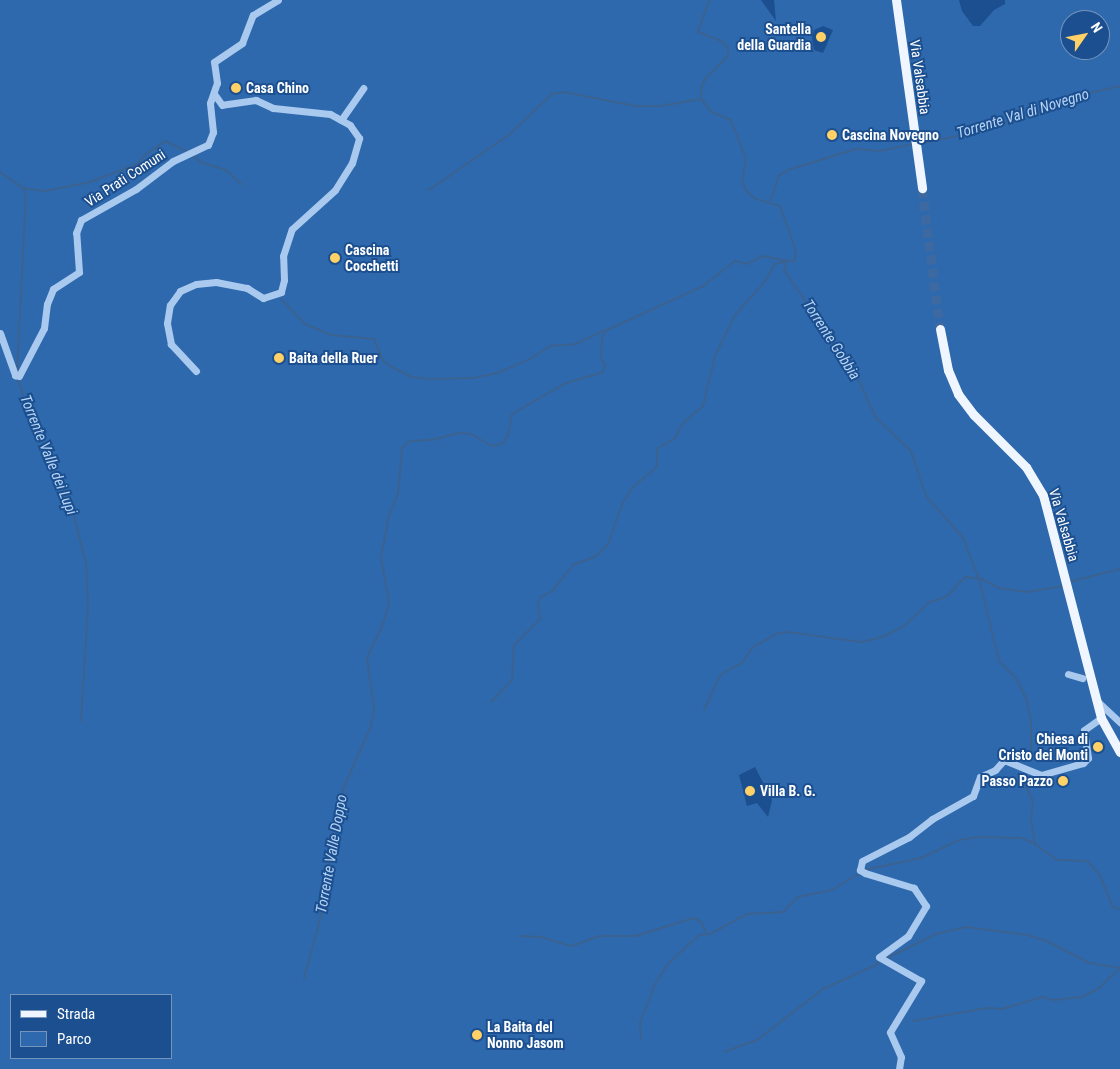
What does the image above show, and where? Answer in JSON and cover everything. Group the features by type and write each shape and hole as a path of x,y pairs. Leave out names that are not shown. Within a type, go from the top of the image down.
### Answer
{"main road":[{"name":"Via Valsabbia","path":"896,0 921,185"},
{"name":"Via Valsabbia","path":"940,329 948,370 958,394 974,415 1022,462 1039,486 1046,506 1101,718 1120,752"}],"street":[{"name":"Via Prati Comuni","path":"0,333 15,375 19,376 25,371 27,358 44,328 47,304 53,289 79,272 76,233 82,220 130,193 173,161 208,145 213,132 210,103 215,94 214,62 242,43 253,15 278,0"},
{"path":"341,120 363,88"},
{"path":"196,372 171,344 167,323 170,305 180,291 196,284 216,282 248,288 268,299 281,292 284,280 283,256 292,229 335,190 352,163 359,138 350,125 330,114 273,108 256,100 222,105 215,94"},
{"path":"1068,674 1082,678"},
{"path":"1096,700 1120,722"},
{"path":"899,1069 900,1052 890,1032 921,981 879,957 908,936 926,906 914,888 865,873 860,870 862,862 909,838 932,820 973,796 980,777 995,770 1004,760 1041,775 1083,763 1088,758 1084,730 1101,718"}],"green space":[{"path":"0,0 761,0 776,21 774,0 959,0 962,11 973,26 980,26 994,10 1005,4 1005,0 1120,0 1120,1069 0,1069","holes":["823,26 833,30 823,53 814,50 812,38 814,30","755,767 772,800 768,817 757,803 747,806 739,775"]}],"waterway":[{"name":"Torrente Gobbia","path":"709,0 698,32 722,41 728,48 728,56 705,79 701,88 701,99 712,112 731,120 746,159 742,182 747,192 756,199 780,206 796,251 794,261 787,261 784,270 856,374 876,418 911,451 926,496 963,538 979,579 999,661 1016,678 1027,701 1031,722 1031,750"},
{"name":"Torrente Val di Novegno","path":"919,144 975,132 1042,111 1081,95 1120,86"},
{"path":"429,190 510,134 552,94 564,92 635,106 661,106 700,99"},
{"path":"0,172 23,188 45,191 90,182 137,164 146,154 165,141 188,152"},
{"name":"Torrente Val di Novegno","path":"771,200 779,175 791,169 856,149 880,151 912,144"},
{"path":"191,154 200,162 226,170 241,184"},
{"name":"Torrente Valle dei Lupi","path":"17,372 26,197 23,188"},
{"name":"Torrente Valle Doppo","path":"304,978 327,894 330,848 343,789 371,726 374,709 367,658 383,624 389,603 381,557 389,516 398,494 402,448 410,441 432,440 458,433 471,434 492,446 502,444 508,435 512,414 566,383 602,373 605,365 601,358 602,337 607,330 703,286 735,261 747,264 762,256 787,261"},
{"path":"491,702 512,680 514,645 540,619 538,603 541,597 552,591 573,565 596,556 608,545 622,504 633,487 657,467 657,449 676,437 682,424 703,406 715,356 735,315 766,280 775,264 784,262"},
{"path":"281,299 305,324 331,335 374,339 384,362 412,377 431,379 474,378 497,373 530,359 550,346 576,344 605,330"},
{"name":"Torrente Valle dei Lupi","path":"18,379 27,408 71,505 86,564 88,606 81,721"},
{"path":"1069,582 1120,569"},
{"path":"704,710 720,675 742,663 753,647 776,634 787,632 861,642 883,637 904,626 930,602 946,597 965,577 982,579 999,588 1028,592 1063,586"},
{"path":"1026,778 1025,784 1033,801 1031,821 1035,844 1057,860 1087,861 1099,874 1113,907 1120,909"},
{"path":"864,870 921,858 959,840 978,837 1022,838 1035,844"},
{"path":"641,1039 640,1023 654,986 668,964 699,935 710,934 747,914 783,912 798,897 832,890 860,873"},
{"path":"519,936 540,937 572,946 600,936 636,936 693,918 701,921 706,933"},
{"path":"885,959 936,934 966,927 1027,935 1047,941 1089,963 1120,968"},
{"path":"724,1052 757,1040 823,989 878,964 879,958"},
{"path":"913,1021 987,1008 1002,1009 1042,997 1054,1000 1082,997 1099,988 1119,969"}],"tunnel":[{"path":"922,188 940,329"}],"place":[{"name":"Santella della Guardia","path":"821,37"},
{"name":"Casa Chino","path":"236,88"},
{"name":"Cascina Novegno","path":"832,135"},
{"name":"Cascina Cocchetti","path":"335,258"},
{"name":"Baita della Ruer","path":"279,358"},
{"name":"Chiesa di Cristo dei Monti","path":"1098,747"},
{"name":"Passo Pazzo","path":"1063,781"},
{"name":"Villa B. G.","path":"750,791"},
{"name":"La Baita del Nonno Jasom","path":"477,1035"}]}
